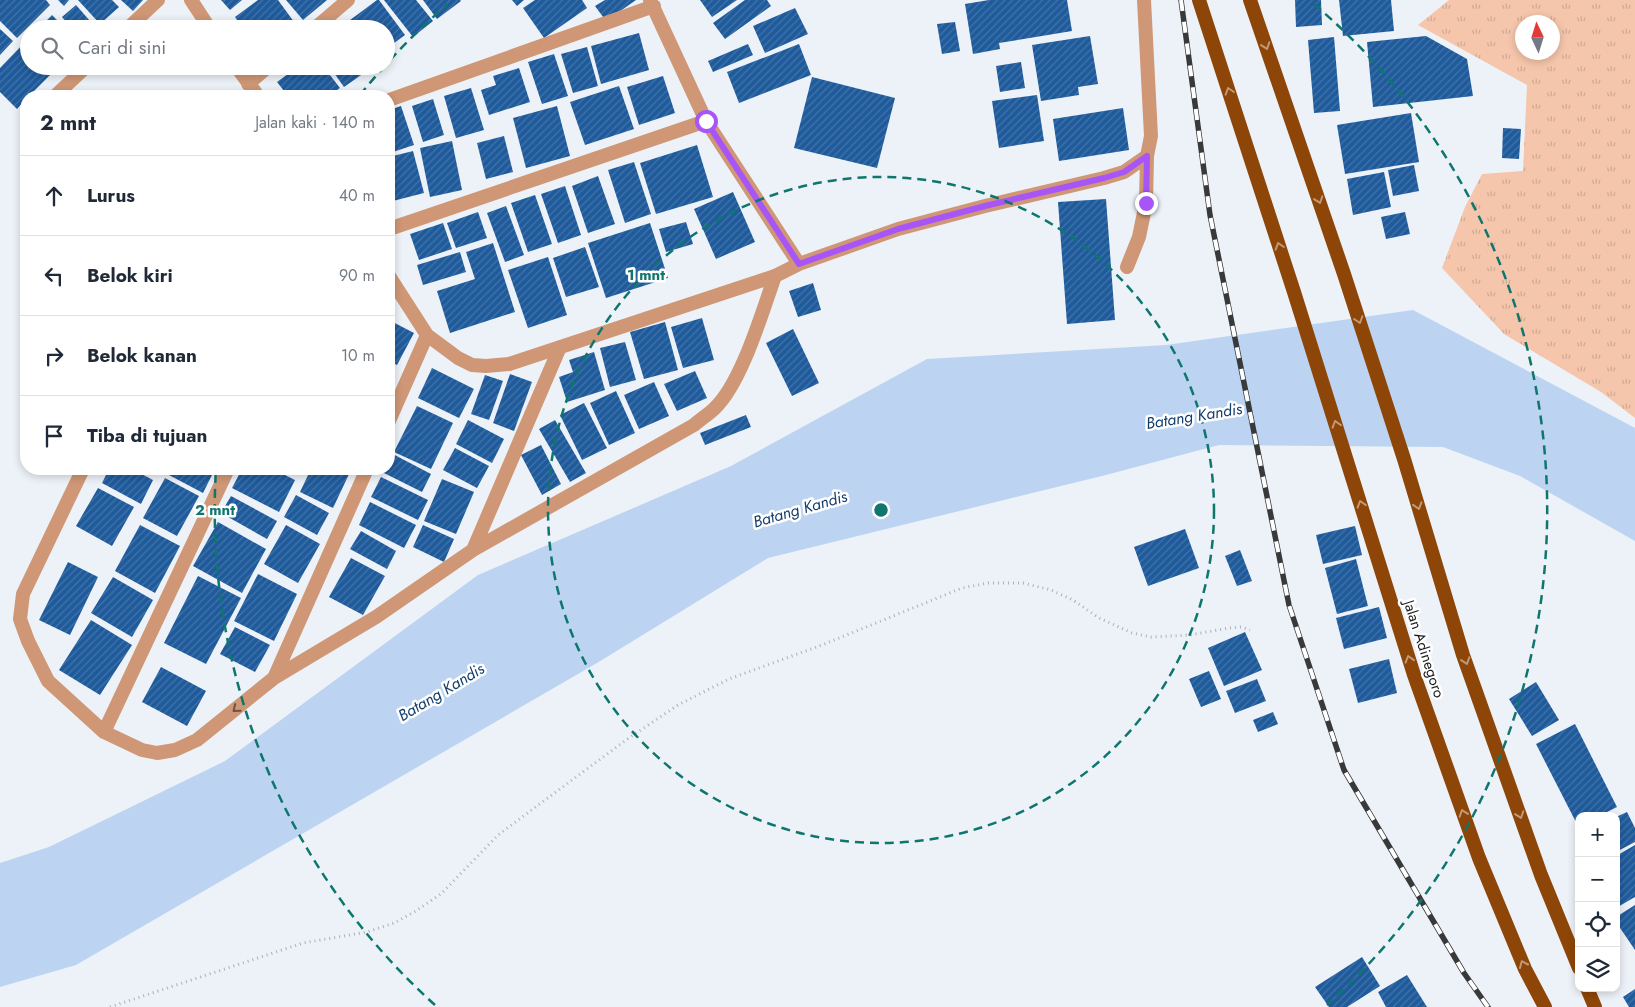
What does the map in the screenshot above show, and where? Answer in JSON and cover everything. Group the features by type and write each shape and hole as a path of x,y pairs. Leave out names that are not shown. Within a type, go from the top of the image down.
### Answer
{"highway":[{"name":"Jalan Adinegoro","path":"1200,0 1414,675 1479,858 1525,969 1545,1007"},
{"path":"1250,0 1344,274 1404,459 1464,655 1541,875 1575,958"},
{"path":"1589,992 1595,1007"}],"street":[{"path":"137,20 158,0"},
{"path":"190,0 204,20"},
{"path":"325,20 348,0"},
{"path":"1127,267 1139,237 1146,203 1147,156 1151,136 1144,0"},
{"path":"395,98 652,3 706,121 799,264"},
{"path":"61,90 77,75"},
{"path":"242,75 253,90"},
{"path":"248,84 258,75"},
{"path":"395,227 706,121"},
{"path":"395,285 427,335 458,358 472,365 509,364 775,276 799,264 898,229 1124,172 1147,156"},
{"path":"80,475 23,594 20,619 28,641 48,681 104,732 142,750 157,753 176,750 197,740 274,678 376,617 473,550 694,425 716,408 728,392 742,366 775,276"},
{"path":"395,407 427,335"},
{"path":"473,550 560,347"},
{"path":"104,732 225,475"},
{"path":"274,678 364,475"}],"path":[{"path":"110,1007 303,943 367,932 394,923 441,894 498,835 626,740 678,705 729,679 822,645 962,588 988,583 1023,583 1051,590 1073,600 1099,618 1132,633 1151,636 1190,635 1242,627 1250,630"}],"green space":[{"path":"1449,0 1635,0 1635,418 1601,392 1504,334 1442,268 1465,207 1482,174 1523,171 1527,85 1418,25"}],"water":[{"name":"Batang Kandis","path":"1413,310 1635,428 1635,541 1520,476 1443,447 1219,445 1102,476 768,558 597,663 76,965 0,987 0,863 49,847 225,761 478,575 731,466 927,359 1166,345"}],"building":[{"path":"0,0 46,0 50,5 35,20 20,20 20,35 17,38 0,21"},
{"path":"58,0 69,0 64,6"},
{"path":"78,0 112,0 119,7 104,20 96,20"},
{"path":"121,0 143,0 133,11"},
{"path":"221,0 242,0 230,10"},
{"path":"258,0 278,0 293,20 237,20 235,17"},
{"path":"286,0 327,0 303,20"},
{"path":"379,0 394,20 350,20"},
{"path":"384,0 416,0 433,21 413,37"},
{"path":"423,0 460,0 461,1 437,19"},
{"path":"512,0 524,0 517,6"},
{"path":"535,0 582,0 587,8 544,38 523,8"},
{"path":"605,0 636,0 606,21 595,6"},
{"path":"700,0 737,0 712,17"},
{"path":"745,0 767,0 771,6 725,39 713,23"},
{"path":"989,0 1067,0 1072,31 999,43 1000,49 973,54 965,4"},
{"path":"1295,0 1321,0 1322,25 1296,27"},
{"path":"1339,0 1391,0 1394,31 1343,36"},
{"path":"76,5 89,20 64,20 62,17"},
{"path":"795,8 808,34 765,53 753,26"},
{"path":"52,15 57,20 47,20"},
{"path":"395,22 405,35 395,42"},
{"path":"955,22 960,51 942,54 937,24"},
{"path":"0,29 13,41 0,55"},
{"path":"639,33 649,70 601,84 591,46"},
{"path":"1090,36 1098,84 1078,87 1079,95 1041,101 1032,45"},
{"path":"1426,36 1467,59 1473,96 1373,107 1367,42"},
{"path":"1334,37 1340,111 1314,113 1308,40"},
{"path":"748,44 753,55 713,72 708,61"},
{"path":"799,44 811,75 739,103 727,72"},
{"path":"20,47 20,75 50,75 35,90 20,90 20,106 17,109 0,92 0,68"},
{"path":"587,47 598,86 573,93 561,54"},
{"path":"554,54 568,96 542,104 528,62"},
{"path":"1021,62 1025,88 1000,92 996,66"},
{"path":"519,68 530,102 489,115 481,90 496,85 493,76"},
{"path":"287,75 330,75 340,88 337,90 283,90 277,82"},
{"path":"335,75 361,75 344,87"},
{"path":"663,76 675,113 639,125 627,87"},
{"path":"812,77 895,98 877,168 794,148"},
{"path":"619,86 634,129 585,145 570,102"},
{"path":"471,88 484,130 456,138 444,96"},
{"path":"1037,95 1044,141 999,148 992,101"},
{"path":"433,99 444,135 423,142 412,106"},
{"path":"401,106 414,145 395,151 395,108"},
{"path":"557,106 570,156 526,168 513,118"},
{"path":"1123,108 1129,150 1059,161 1053,119"},
{"path":"1411,113 1419,162 1345,174 1337,125"},
{"path":"1503,128 1521,129 1519,159 1502,158"},
{"path":"504,136 513,172 486,179 477,143"},
{"path":"452,141 462,190 430,197 420,148"},
{"path":"697,145 713,197 656,214 640,163"},
{"path":"413,151 424,193 395,200 395,156"},
{"path":"634,162 651,214 625,223 608,170"},
{"path":"1414,165 1419,191 1393,196 1388,170"},
{"path":"1384,172 1391,207 1353,215 1347,179"},
{"path":"598,176 615,224 588,233 572,186"},
{"path":"565,186 581,235 558,243 541,194"},
{"path":"733,192 755,242 716,259 694,209"},
{"path":"535,195 552,244 528,252 511,203"},
{"path":"1106,199 1115,320 1067,324 1058,202"},
{"path":"506,206 524,255 505,262 487,213"},
{"path":"478,212 487,238 456,248 447,223"},
{"path":"1405,212 1410,234 1386,239 1381,217"},
{"path":"686,222 693,244 666,252 659,229"},
{"path":"443,223 452,249 419,260 410,234"},
{"path":"650,223 668,278 606,298 588,243"},
{"path":"493,243 515,312 450,333 437,291 475,279 466,252"},
{"path":"585,247 599,287 566,297 553,258"},
{"path":"460,252 466,272 423,285 417,265"},
{"path":"548,257 567,315 528,328 508,270"},
{"path":"813,283 821,310 798,317 789,291"},
{"path":"702,318 714,360 683,368 671,327"},
{"path":"665,322 678,370 644,379 630,332"},
{"path":"395,323 414,333 397,365 395,364"},
{"path":"793,329 819,383 792,396 766,343"},
{"path":"625,342 636,380 610,387 600,348"},
{"path":"594,352 605,390 567,402 559,377 573,372 569,360"},
{"path":"432,368 474,389 459,418 418,398"},
{"path":"695,371 707,398 677,411 664,384"},
{"path":"510,374 532,382 514,431 493,423"},
{"path":"485,375 503,381 489,420 471,414"},
{"path":"654,382 669,416 639,429 624,395"},
{"path":"616,391 635,433 609,445 590,403"},
{"path":"584,403 607,448 582,460 560,415"},
{"path":"417,406 453,423 431,469 395,452"},
{"path":"746,415 751,427 705,445 700,433"},
{"path":"468,420 504,439 492,463 456,444"},
{"path":"555,420 586,473 570,482 539,429"},
{"path":"541,445 561,484 542,495 521,455"},
{"path":"455,448 489,466 477,488 443,470"},
{"path":"395,455 431,474 422,492 388,475 395,475"},
{"path":"106,475 143,475 153,480 141,504 102,483"},
{"path":"169,475 212,475 203,493"},
{"path":"239,475 285,475 295,480 279,512 232,488"},
{"path":"308,475 349,475 333,508 300,492"},
{"path":"381,477 428,500 418,520 371,497"},
{"path":"165,478 199,496 177,536 143,518"},
{"path":"442,479 474,492 456,534 424,521"},
{"path":"98,488 134,507 112,546 76,526"},
{"path":"296,495 329,513 317,535 284,517"},
{"path":"231,496 277,521 267,539 221,513"},
{"path":"370,502 416,525 404,548 359,525"},
{"path":"218,522 266,549 242,593 193,566"},
{"path":"140,525 180,546 155,593 115,571"},
{"path":"286,525 320,544 298,583 264,564"},
{"path":"423,525 454,539 444,562 413,547"},
{"path":"1355,526 1362,555 1323,564 1316,535"},
{"path":"1185,529 1199,568 1148,586 1134,547"},
{"path":"361,531 396,551 387,569 350,549"},
{"path":"1240,550 1252,581 1237,586 1225,556"},
{"path":"351,558 385,576 363,615 329,597"},
{"path":"1356,559 1368,606 1337,614 1325,568"},
{"path":"68,562 98,577 70,635 39,620"},
{"path":"258,574 297,594 274,641 234,621"},
{"path":"198,576 241,598 206,664 164,643"},
{"path":"113,577 153,600 132,637 91,613"},
{"path":"1379,607 1387,638 1344,649 1336,618"},
{"path":"91,620 132,645 100,695 59,670"},
{"path":"235,627 270,645 255,672 220,654"},
{"path":"1245,632 1262,670 1224,686 1208,648"},
{"path":"1389,659 1397,693 1358,703 1349,669"},
{"path":"161,667 206,691 187,726 142,702"},
{"path":"1209,671 1221,699 1201,707 1189,679"},
{"path":"1257,679 1266,701 1235,713 1226,691"},
{"path":"1536,682 1559,720 1532,736 1509,699"},
{"path":"1273,712 1278,724 1258,732 1253,720"},
{"path":"1575,724 1617,807 1607,812 1575,812 1575,820 1536,744"},
{"path":"1627,812 1635,828 1635,842 1620,850 1620,815"},
{"path":"1635,845 1635,897 1620,906 1620,857 1620,854"},
{"path":"1635,905 1635,950 1620,928 1620,914"},
{"path":"1362,957 1380,986 1347,1007 1329,1007 1315,987"},
{"path":"1407,975 1427,1007 1386,1007 1378,992"},
{"path":"1635,989 1635,1007 1629,1007 1623,997"}],"railway":[{"path":"1181,0 1210,215 1289,605 1344,770 1464,973 1488,1007"}],"route":[{"path":"706,121 799,264 898,229 1124,172 1147,156 1146,203"}]}
